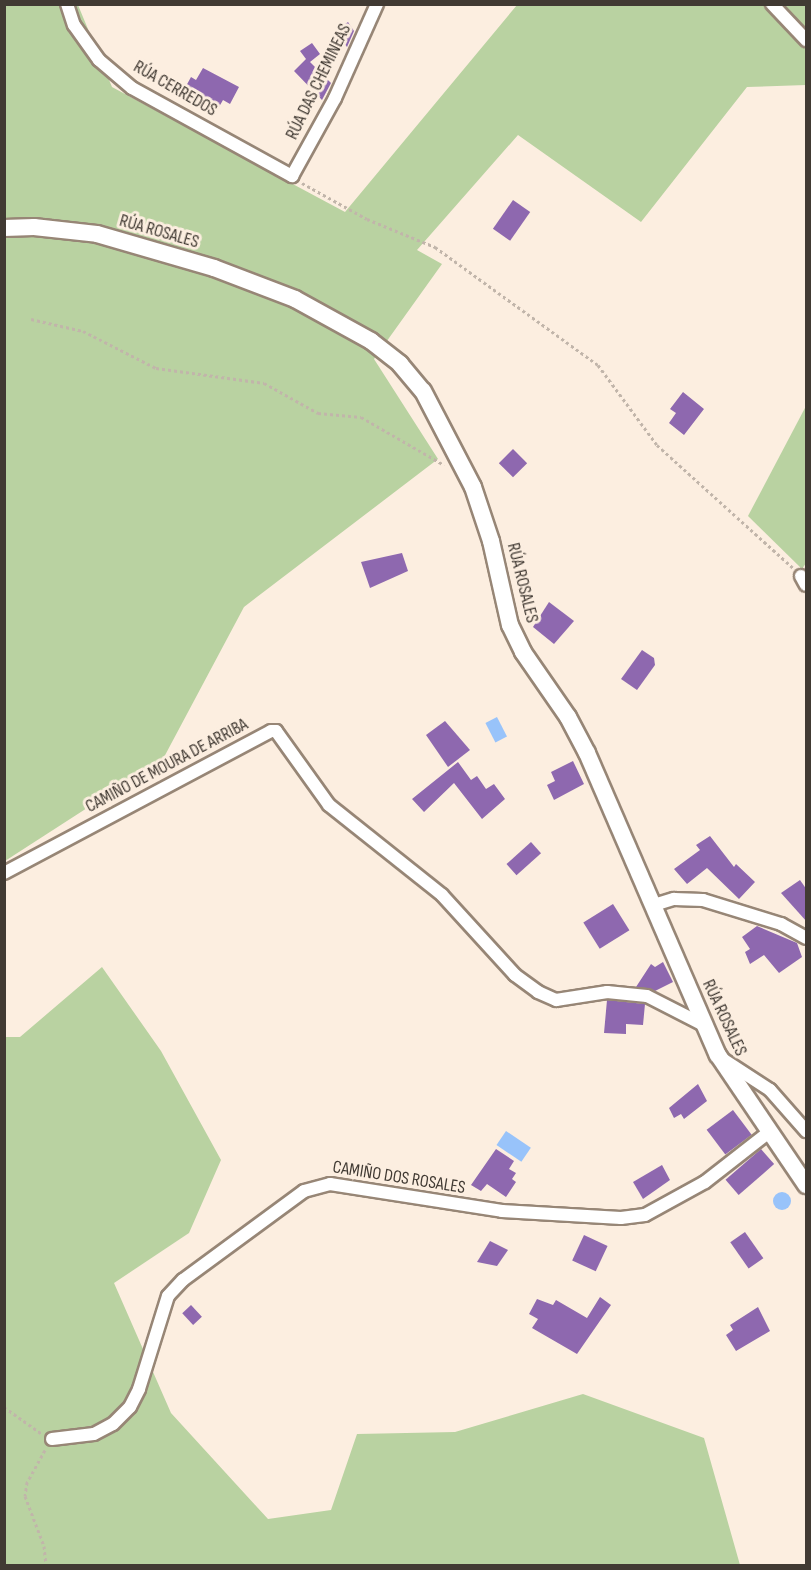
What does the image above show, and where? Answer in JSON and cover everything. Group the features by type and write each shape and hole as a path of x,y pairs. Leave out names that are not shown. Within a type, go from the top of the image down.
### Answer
{"street":[{"name":"RÚA CERREDOS","path":"66,4 74,25 99,60 132,88 292,176"},
{"name":"RÚA DAS CHEMINEAS","path":"292,176 335,98 377,4"},
{"path":"772,4 807,40"},
{"name":"RÚA ROSALES","path":"4,228 34,227 97,234 214,268 336,320 400,364 423,391 467,474 491,542 510,625 587,753 718,1055 807,1185"},
{"name":"CAMIÑO DE MOURA DE ARRIBA","path":"4,873 271,730 276,731 329,805 442,895 515,975 538,992 556,999 607,992 647,996 704,1025"},
{"path":"654,905 681,898 703,900 781,924 807,938"},
{"path":"718,1055 770,1090 807,1131"},
{"name":"CAMIÑO DOS ROSALES","path":"52,1439 94,1434 113,1424 130,1407 139,1389 168,1296 183,1280 304,1191 330,1184 502,1212 629,1217 645,1215 680,1199 769,1132"}],"path":[{"path":"292,176 367,219 435,247 598,365 657,445 804,580"},
{"path":"31,319 83,331 156,368 264,383 318,413 361,417 441,465 467,474"},
{"path":"4,1407 52,1439 27,1482 25,1496 44,1546 46,1566"}],"green space":[{"path":"4,5 78,5 112,87 345,212 517,5 806,5 806,85 747,87 641,222 518,135 417,250 442,264 374,359 438,459 244,607 163,759 5,861"},
{"path":"806,406 806,563 802,569 748,516"},
{"path":"102,967 161,1051 221,1160 189,1233 114,1283 171,1413 268,1519 331,1510 357,1434 455,1432 583,1394 704,1438 740,1565 5,1566 5,1037 20,1037"}],"water":[{"path":"497,717 507,737 495,743 485,723"},
{"path":"506,1131 531,1148 521,1162 496,1145"},
{"path":"782,1192 788,1195 791,1201 788,1207 782,1210 776,1207 773,1201 776,1195"}],"building":[{"path":"348,22 354,31 347,47 335,31"},
{"path":"312,43 320,54 310,62 331,83 322,100 294,71 306,59 300,51"},
{"path":"203,68 239,87 230,104 223,100 219,107 185,88 191,77 196,80"},
{"path":"513,200 530,212 510,241 493,229"},
{"path":"683,392 704,409 684,435 669,423 676,413 670,409"},
{"path":"513,449 527,463 513,477 499,463"},
{"path":"402,553 408,571 370,588 361,562"},
{"path":"549,602 574,621 554,644 533,627"},
{"path":"642,650 654,658 655,665 637,690 621,679"},
{"path":"445,721 470,750 448,767 426,735"},
{"path":"573,761 584,784 554,800 547,785 555,781 551,772"},
{"path":"458,762 471,780 477,776 486,789 494,784 505,799 482,819 454,783 424,812 412,799"},
{"path":"710,836 734,867 736,864 755,882 739,899 707,868 687,884 674,869 700,850 696,845"},
{"path":"531,842 541,853 517,875 506,864"},
{"path":"800,880 807,890 807,922 781,893"},
{"path":"613,904 629,930 600,949 583,923"},
{"path":"757,926 797,943 802,957 779,973 764,955 750,964 745,952 750,949 742,937"},
{"path":"663,962 673,982 655,991 636,987 651,964 655,967"},
{"path":"607,1000 645,1004 643,1025 626,1024 626,1034 604,1033"},
{"path":"698,1084 707,1101 684,1119 681,1114 674,1118 669,1108"},
{"path":"733,1110 752,1135 725,1155 707,1130"},
{"path":"496,1149 514,1161 509,1169 516,1173 512,1179 516,1182 506,1197 487,1184 481,1191 471,1185"},
{"path":"761,1149 774,1164 739,1195 726,1180"},
{"path":"662,1165 670,1180 643,1199 633,1182"},
{"path":"745,1232 763,1258 749,1269 730,1242"},
{"path":"584,1235 608,1246 596,1271 572,1260"},
{"path":"490,1241 508,1250 497,1266 477,1262"},
{"path":"600,1297 611,1305 577,1354 532,1328 538,1319 529,1314 537,1299 553,1305 556,1300 587,1318"},
{"path":"191,1305 202,1317 193,1325 182,1313"},
{"path":"758,1307 770,1331 736,1351 726,1335 733,1330 730,1325"}]}
